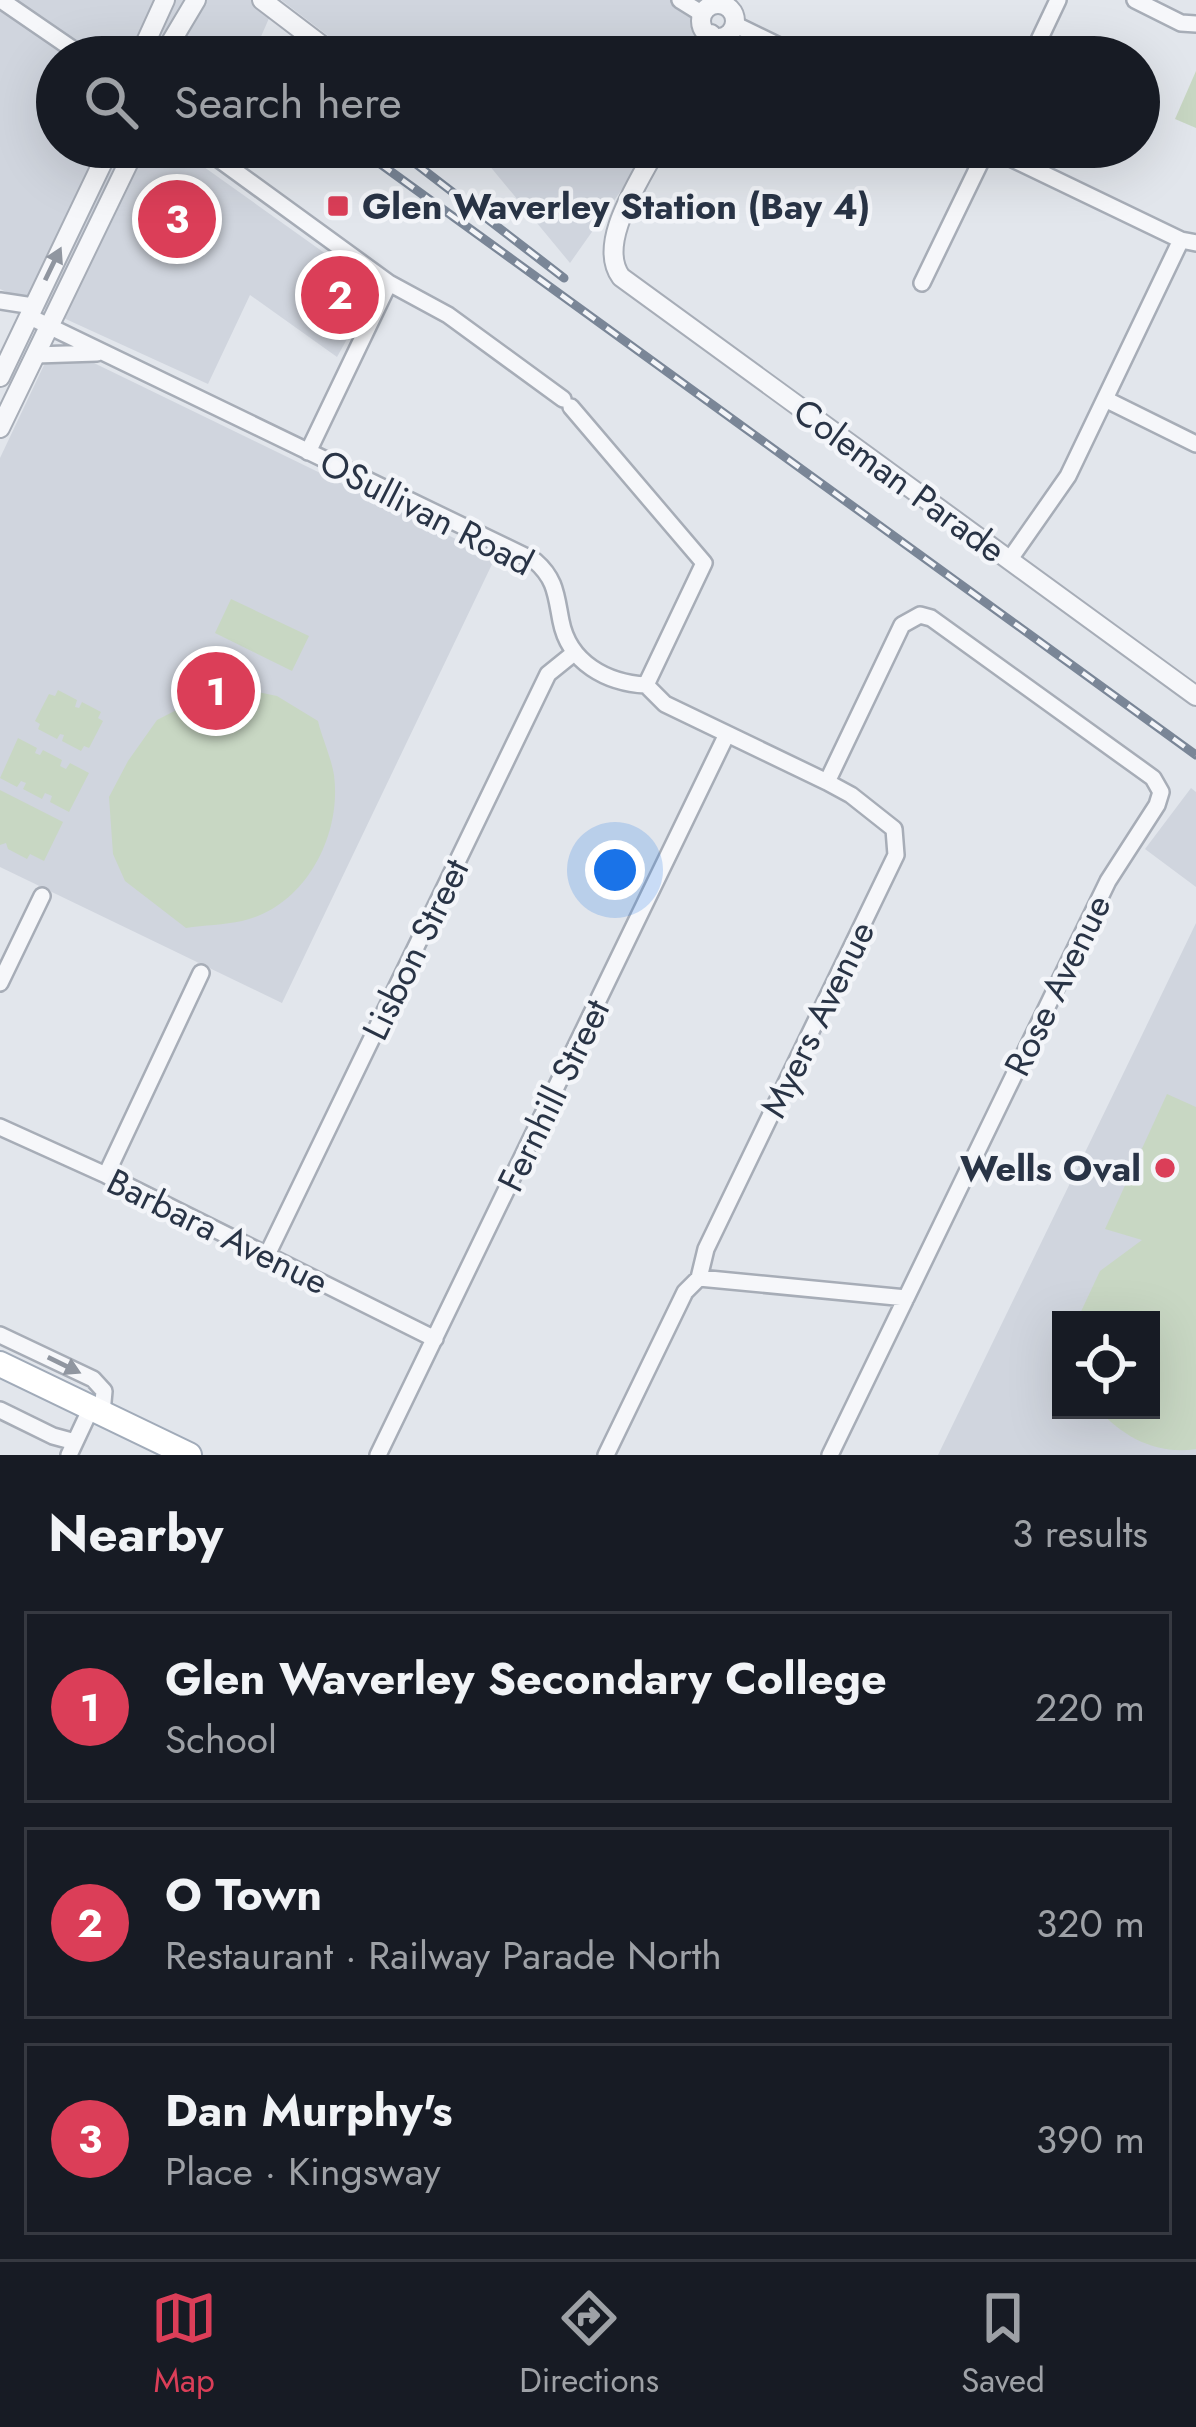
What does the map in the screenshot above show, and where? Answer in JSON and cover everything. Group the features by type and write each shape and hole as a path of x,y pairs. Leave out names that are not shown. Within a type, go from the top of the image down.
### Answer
{"main road":[{"path":"0,1364 189,1455"}],"street":[{"path":"1,0 54,36"},
{"path":"148,36 165,0"},
{"path":"175,36 196,0"},
{"path":"262,0 309,36"},
{"path":"680,0 701,13 732,9 771,36"},
{"path":"1041,36 1058,0"},
{"path":"1135,0 1181,23 1196,24"},
{"path":"701,13 699,23 711,34 727,34 732,9"},
{"path":"0,377 100,168"},
{"path":"0,428 126,168"},
{"path":"231,168 388,283 448,315 567,403 704,563 646,685"},
{"name":"Coleman Parade","path":"647,168 614,236 611,259 621,277 1196,696"},
{"path":"922,283 980,168"},
{"path":"1010,559 1068,476 1189,242 1026,168"},
{"path":"308,452 388,283"},
{"name":"OSullivan Road","path":"0,301 31,311 100,352 535,561 552,579 560,621 574,653"},
{"name":"OSullivan Road","path":"36,355 100,352"},
{"path":"1107,400 1196,444"},
{"name":"Rose Avenue","path":"827,782 902,625 920,615 931,618 1154,778 1161,792 1108,881 830,1455"},
{"path":"574,653 589,668 623,684 646,685 665,704 827,782"},
{"name":"Lisbon Street","path":"267,1256 548,674 574,653"},
{"name":"Fernhill Street","path":"378,1455 727,734"},
{"name":"Myers Avenue","path":"606,1455 685,1292 699,1278 706,1249 896,855 894,829 827,782"},
{"path":"0,983 43,896"},
{"path":"106,1175 201,974"},
{"name":"Barbara Avenue","path":"0,1127 435,1339"},
{"path":"699,1278 906,1298"},
{"path":"0,1335 94,1379 104,1391 72,1449 0,1410"}],"shaded area":[{"path":"0,0 277,0 261,36 36,36 36,168 205,168 375,289 337,357 250,295 208,384 0,289"},
{"path":"281,0 711,0 697,36 328,36"},
{"path":"491,168 637,168 570,263"},
{"path":"55,360 94,363 495,558 282,1003 0,867 0,458 44,365"},
{"path":"1191,788 1196,792 1196,887 1145,849"},
{"path":"1196,923 1196,1455 938,1455"}],"green space":[{"path":"1196,71 1196,128 1175,119"},
{"path":"231,599 309,636 292,671 215,633"},
{"path":"238,688 277,696 318,721 334,775 332,822 315,866 284,901 242,921 186,928 125,881 113,854 109,797 157,720 194,701"},
{"path":"58,690 77,700 75,707 82,702 101,712 98,718 103,721 89,748 84,746 81,751 62,741 64,735 57,739 38,729 40,724 35,721 49,694 55,696"},
{"path":"18,738 37,748 35,753 40,755 43,750 62,760 60,766 66,769 70,763 89,773 69,812 50,802 52,796 45,793 42,799 23,789 26,783 21,781 17,787 0,778"},
{"path":"0,790 63,822 44,861 30,854 27,859 6,843 0,845"},
{"path":"1167,1094 1196,1107 1196,1449 1155,1447 1108,1419 1160,1419 1160,1311 1081,1311 1100,1271 1142,1240 1105,1229"}],"railway":[{"path":"386,168 1196,755"},
{"path":"421,168 564,278"}],"place":[{"name":"Glen Waverley Station (Bay 4)","path":"338,206"},
{"name":"Dan Murphy's","path":"177,219"},
{"name":"O Town","path":"340,295"},
{"name":"Glen Waverley Secondary College","path":"216,691"},
{"name":"Wells Oval","path":"1165,1168"}]}
